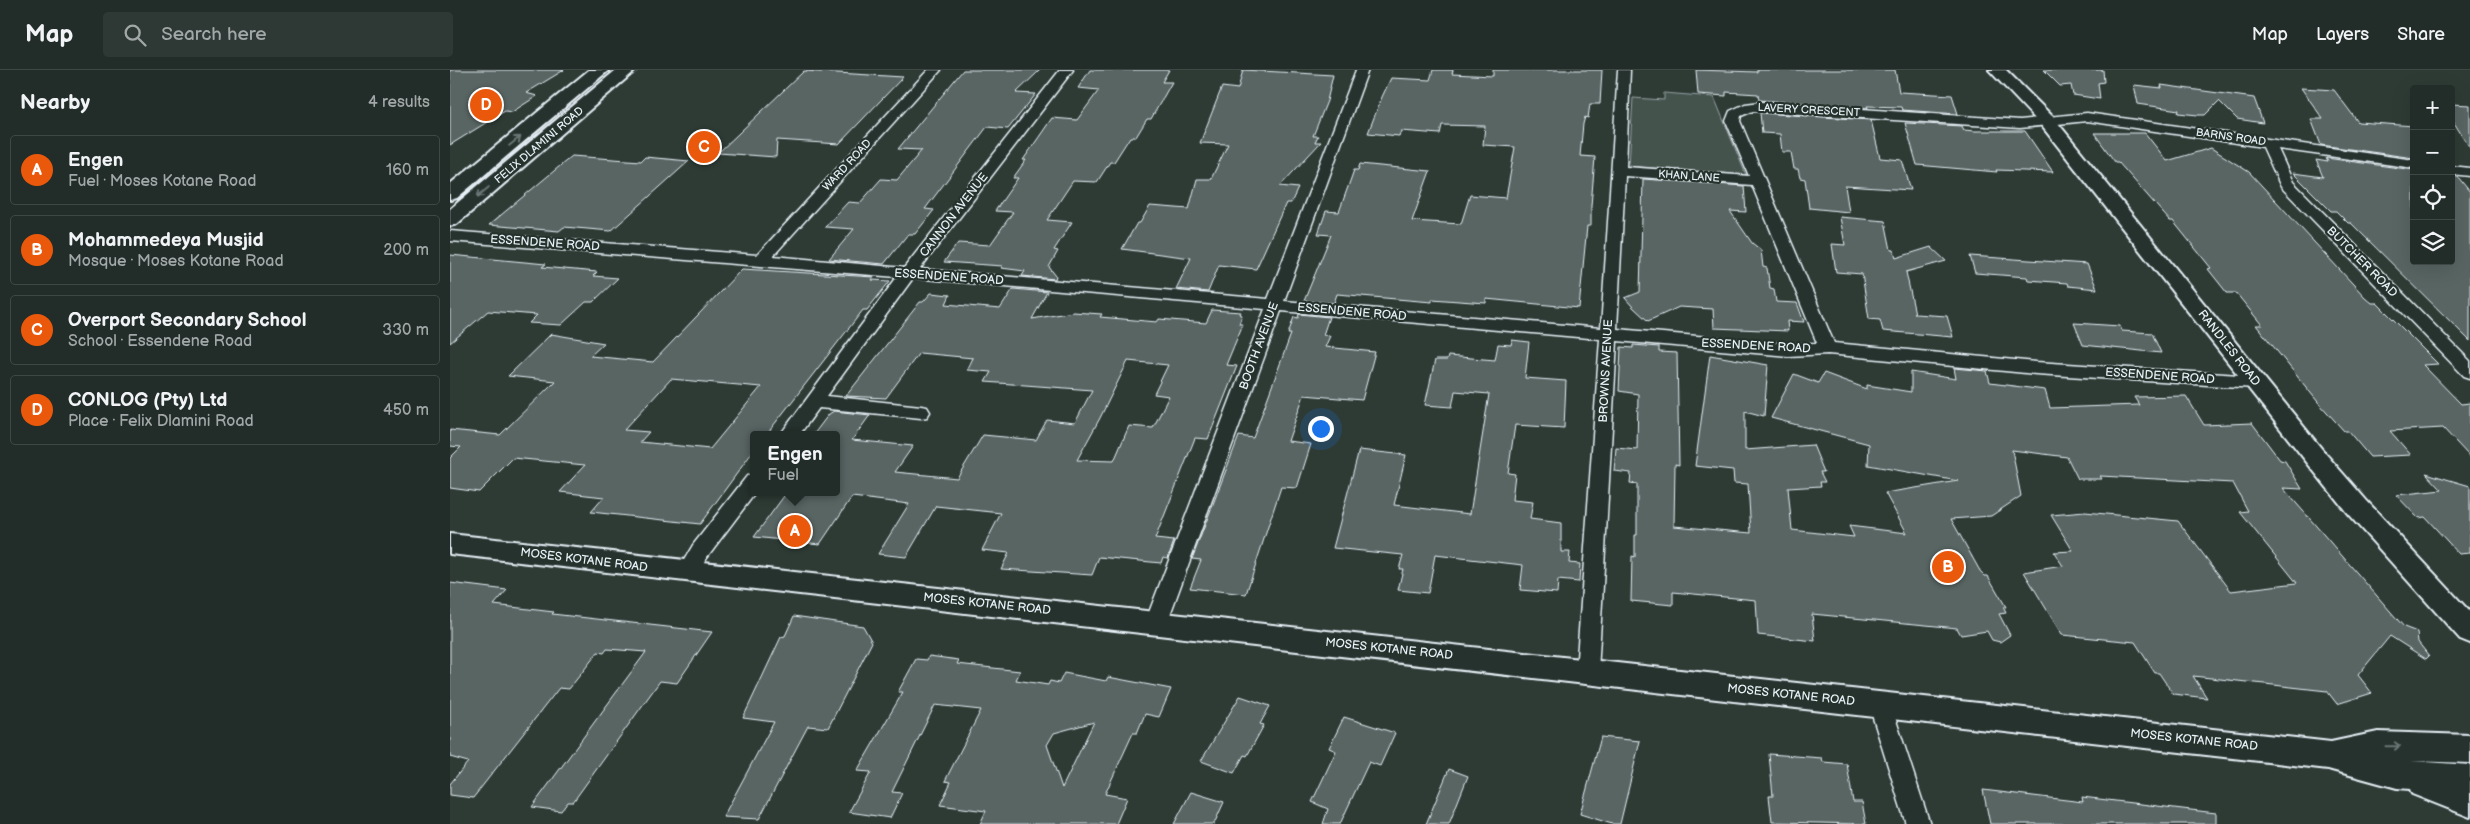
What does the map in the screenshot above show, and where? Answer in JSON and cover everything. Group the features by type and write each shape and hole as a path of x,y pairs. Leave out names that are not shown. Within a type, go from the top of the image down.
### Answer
{"main road":[{"name":"FELIX DLAMINI ROAD","path":"450,194 600,70"},
{"name":"FELIX DLAMINI ROAD","path":"450,220 626,70"},
{"path":"553,110 578,98 606,74 626,70"}],"street":[{"name":"WARD ROAD","path":"761,260 935,70"},
{"name":"CANNON AVENUE","path":"792,431 908,275 1067,70"},
{"name":"BOOTH AVENUE","path":"1156,623 1273,306 1357,70"},
{"name":"BROWNS AVENUE","path":"1587,672 1615,202 1619,171 1615,94 1624,70"},
{"name":"RANDLES ROAD","path":"1997,70 2048,121 2353,503 2468,631"},
{"name":"LAVERY CRESCENT","path":"1828,348 1733,121 1735,114 1750,107 2020,124 2048,121"},
{"name":"BARNS ROAD","path":"2048,121 2087,117 2410,163"},
{"name":"BUTCHER ROAD","path":"2269,143 2286,184 2470,372"},
{"path":"2455,170 2470,172"},
{"name":"KHAN LANE","path":"1619,171 1759,181"},
{"name":"ESSENDENE ROAD","path":"450,236 761,260 908,275 1788,350 1828,348 2036,368 2255,382"},
{"path":"815,401 921,412"},
{"path":"688,572 700,551 750,487"},
{"name":"MOSES KOTANE ROAD","path":"450,544 2328,756 2397,774 2470,779"},
{"path":"1880,705 1918,824"},
{"name":"MOSES KOTANE ROAD","path":"2328,756 2378,746 2470,749"},
{"path":"2397,774 2470,802"}],"shaded area":[{"path":"1664,93 1714,97 1746,175 1629,166 1633,98 1664,100"}],"building":[{"path":"450,70 564,70 526,93 537,96 512,112 505,111 450,145"},
{"path":"963,70 1040,70 1016,93 1036,94 1008,129 987,127 925,209 934,210 915,234 908,234 884,264 829,259 854,229 825,227 848,202 860,203 881,179 897,180 922,150 898,149"},
{"path":"1090,70 1169,70 1162,82 1172,82 1151,119 1147,119 1136,137 1130,137 1114,162 1110,162 1097,182 1073,181 1047,220 1072,222 1054,250 1058,251 1049,267 1056,276 1055,279 1022,276 1025,271 1001,268 1003,266 944,262 958,243 990,245 1013,212 995,211 1018,178 1013,178 1026,160 1023,160 1052,118 1077,120 1099,90 1078,88"},
{"path":"1243,70 1333,75 1327,101 1313,136 1318,136 1315,142 1321,142 1280,186 1298,188 1291,203 1286,203 1256,269 1219,265 1208,292 1176,289 1191,258 1122,249 1137,223 1140,223 1150,206 1189,209 1197,179 1211,179 1228,144 1200,143 1222,87 1238,89"},
{"path":"1433,70 1453,70 1452,74 1493,76 1493,70 1602,70 1600,104 1590,104 1588,118 1585,117 1583,124 1580,156 1595,157 1591,226 1587,226 1579,308 1486,299 1486,303 1432,299 1432,302 1337,294 1334,303 1304,301 1331,235 1318,234 1326,211 1339,212 1354,170 1358,170 1360,164 1430,171 1412,221 1461,224 1470,195 1506,198 1515,147 1483,145 1485,126 1442,125 1440,134 1401,131 1399,136 1368,133 1391,78 1430,80"},
{"path":"1696,70 1757,72 1757,70 1895,70 1899,92 1952,95 1958,114 1902,110 1901,107 1867,106 1868,108 1759,100 1758,94 1726,92 1726,96 1698,94"},
{"path":"2044,70 2103,70 2104,82 2098,83 2100,99 2073,95 2071,85 2060,86"},
{"path":"804,71 903,77 839,144 777,140 776,157 718,153"},
{"path":"2134,85 2162,88 2161,85 2254,98 2263,123 2237,119 2219,101 2205,115 2178,113 2179,110 2138,104"},
{"path":"2301,88 2334,90 2358,122 2410,126 2410,157 2321,145 2311,119 2323,119"},
{"path":"2455,104 2470,105 2470,148 2455,124"},
{"path":"1760,113 1871,120 1880,158 1902,160 1911,190 1845,186 1849,212 1809,208 1805,179 1800,178 1798,169 1794,169 1791,152 1782,152 1780,134 1762,133"},
{"path":"1905,123 1962,126 1964,130 1975,131 2025,131 2053,172 1996,170 1997,172 1917,165"},
{"path":"2094,133 2145,133 2167,161 2211,148 2249,172 2365,297 2372,303 2377,303 2438,364 2423,365 2461,404 2470,403 2470,457 2443,428 2390,431 2411,455 2370,457 2348,431 2344,431 2318,402 2256,325 2262,325 2236,293 2227,293 2208,269 2211,268 2173,221 2170,221 2118,162 2115,162"},
{"path":"572,156 641,161 645,157 689,161 611,231 564,227 559,231 489,225"},
{"path":"2326,158 2410,169 2410,265 2455,265 2455,177 2458,177 2470,192 2470,341 2351,223 2348,223 2336,211 2331,211 2293,173 2323,177 2316,160 2328,162"},
{"path":"1643,179 1744,186 1746,212 1730,211 1752,243 1761,250 1763,267 1767,268 1770,288 1774,289 1776,302 1797,303 1804,322 1787,321 1788,331 1714,328 1713,309 1679,307 1648,321 1625,298 1640,292"},
{"path":"1840,217 1885,221 1891,250 1894,250 1896,258 1931,247 1946,261 1906,272 1915,314 1947,316 1953,337 1883,331 1880,320 1869,319 1862,274 1836,272 1832,244 1845,245"},
{"path":"450,255 546,264 542,267 597,272 593,276 618,278 593,302 586,302 561,325 529,323 537,315 488,311 450,343"},
{"path":"1970,256 2087,264 2097,289 2068,286 2067,283 2028,280 2027,277 1975,273"},
{"path":"742,269 874,277 872,280 890,281 867,310 863,310 769,431 750,431 750,455 700,524 591,512 604,497 560,492 585,465 513,458 479,492 450,488 450,458 461,447 450,446 450,430 500,435 555,381 508,376 551,334 604,343 590,356 653,362","holes":["671,379 761,387 710,449 640,442 649,432 624,430"]},
{"path":"1013,289 1047,292 1032,319 1073,312 1102,314 1100,317 1157,322 1159,319 1206,323 1212,310 1241,312 1239,324 1243,324 1226,365 1237,366 1208,439 1195,438 1155,539 1174,541 1168,558 1163,557 1161,563 1099,557 1092,575 1001,569 1009,553 982,550 1001,513 936,506 906,557 878,554 909,504 852,497 820,544 754,537 784,496 840,496 840,431 816,431 829,414 834,411 870,415 852,440 913,446 895,472 957,478 983,435 1036,440 1047,420 1075,423 1092,390 985,382 991,372 967,370 973,358 919,353 886,398 846,396 920,302 923,302 931,293 950,295 946,304 1000,309","holes":["1128,361 1168,365 1154,394 1169,396 1153,428 1129,426 1114,461 1077,460"]},
{"path":"1299,314 1329,317 1323,335 1330,336 1325,347 1375,352 1362,400 1304,395 1288,441 1311,444 1297,488 1281,487 1246,594 1190,588 1201,560 1192,559 1239,436 1253,438 1291,334 1288,334 1294,317 1298,318"},
{"path":"2074,323 2120,326 2122,331 2152,333 2161,353 2083,345"},
{"path":"1512,340 1529,342 1525,378 1566,381 1564,428 1515,425 1508,473 1515,474 1512,500 1533,502 1530,519 1561,523 1561,552 1570,552 1569,563 1580,564 1579,582 1558,580 1557,593 1520,590 1523,565 1435,555 1428,593 1398,590 1403,569 1399,569 1403,555 1333,548 1359,450 1406,455 1394,505 1470,514 1489,394 1455,391 1452,407 1425,405 1435,360 1447,360 1448,356 1495,360 1498,344 1511,345"},
{"path":"1633,345 1659,347 1659,352 1677,353 1679,465 1675,464 1674,526 1751,533 1748,484 1734,483 1733,470 1695,466 1710,355 1768,365 1764,416 1745,411 1745,450 1813,445 1824,472 1820,472 1825,482 1820,482 1821,486 1788,488 1792,530 1854,537 1849,526 1907,533 1885,493 1958,481 1868,465 1869,444 1771,418 1794,374 1818,383 1824,373 1867,389 1867,385 1911,392 1911,372 1956,379 1954,368 1987,371 1990,383 2045,390 2050,408 2139,405 2134,397 2186,396 2204,425 2252,423 2280,460 2285,461 2302,489 2283,488 2404,627 2417,632 2418,642 2429,656 2426,659 2390,636 2358,675 2372,693 2337,704 2327,691 2193,676 2207,698 2173,694 2159,673 2155,673 2135,642 2062,635 2024,572 2063,566 2054,552 2073,551 2051,515 2085,512 2178,521 2231,591 2297,583 2240,512 2248,511 2233,483 2100,476 2102,479 2078,479 2067,457 2012,450 2021,496 1991,516 1951,519 1980,571 1985,576 1988,576 2006,607 2003,607 2006,613 1999,614 2010,635 2000,642 1992,640 1987,631 1961,635 1957,628 1812,614 1815,641 1758,635 1756,600 1673,592 1673,605 1631,601 1632,556 1635,557 1635,535 1637,535 1637,484 1630,483 1631,473 1614,471 1616,448 1637,450 1638,394 1619,391 1621,347 1633,348"},
{"path":"2426,473 2470,486 2470,553 2459,554 2425,517 2418,518 2396,495 2442,490"},
{"path":"450,583 507,590 494,605 554,612 552,614 712,632 677,683 660,681 573,802 568,802 561,811 532,807 646,652 607,649 604,653 598,652 569,689 559,688 473,798 450,795 450,784 468,762 450,757"},
{"path":"794,616 863,626 872,642 828,728 808,726 759,819 723,817 774,722 743,718 781,637 785,636"},
{"path":"929,656 959,660 957,664 1020,671 1016,680 1048,685 1050,681 1059,683 1064,673 1106,681 1108,677 1171,689 1159,717 1145,714 1137,733 1133,733 1105,794 1127,798 1116,824 980,824 986,811 940,805 951,782 945,781 981,710 935,705 892,792 902,793 890,818 849,812 871,772 857,771 903,692 898,692 916,659 927,660","holes":["1094,722 1062,788 1047,745 1054,733"]},
{"path":"1240,696 1270,706 1260,724 1264,725 1247,756 1244,755 1234,773 1201,761"},
{"path":"1344,717 1395,733 1380,766 1369,762 1340,824 1323,824 1328,809 1312,802 1336,751 1329,748"},
{"path":"1601,737 1640,741 1620,824 1612,824 1580,814"},
{"path":"1769,754 1822,758 1823,762 1847,764 1853,802 1862,802 1866,824 1772,822 1769,796 1773,796"},
{"path":"1449,769 1468,776 1449,824 1426,824"},
{"path":"1983,790 2083,802 2082,797 2216,813 2216,824 1990,824"},
{"path":"1191,792 1224,802 1214,824 1174,824"}],"place":[{"name":"CONLOG (Pty) Ltd","path":"486,105"},
{"name":"Overport Secondary School","path":"704,147"},
{"name":"Engen","path":"795,531"},
{"name":"Mohammedeya Musjid","path":"1948,567"}]}
